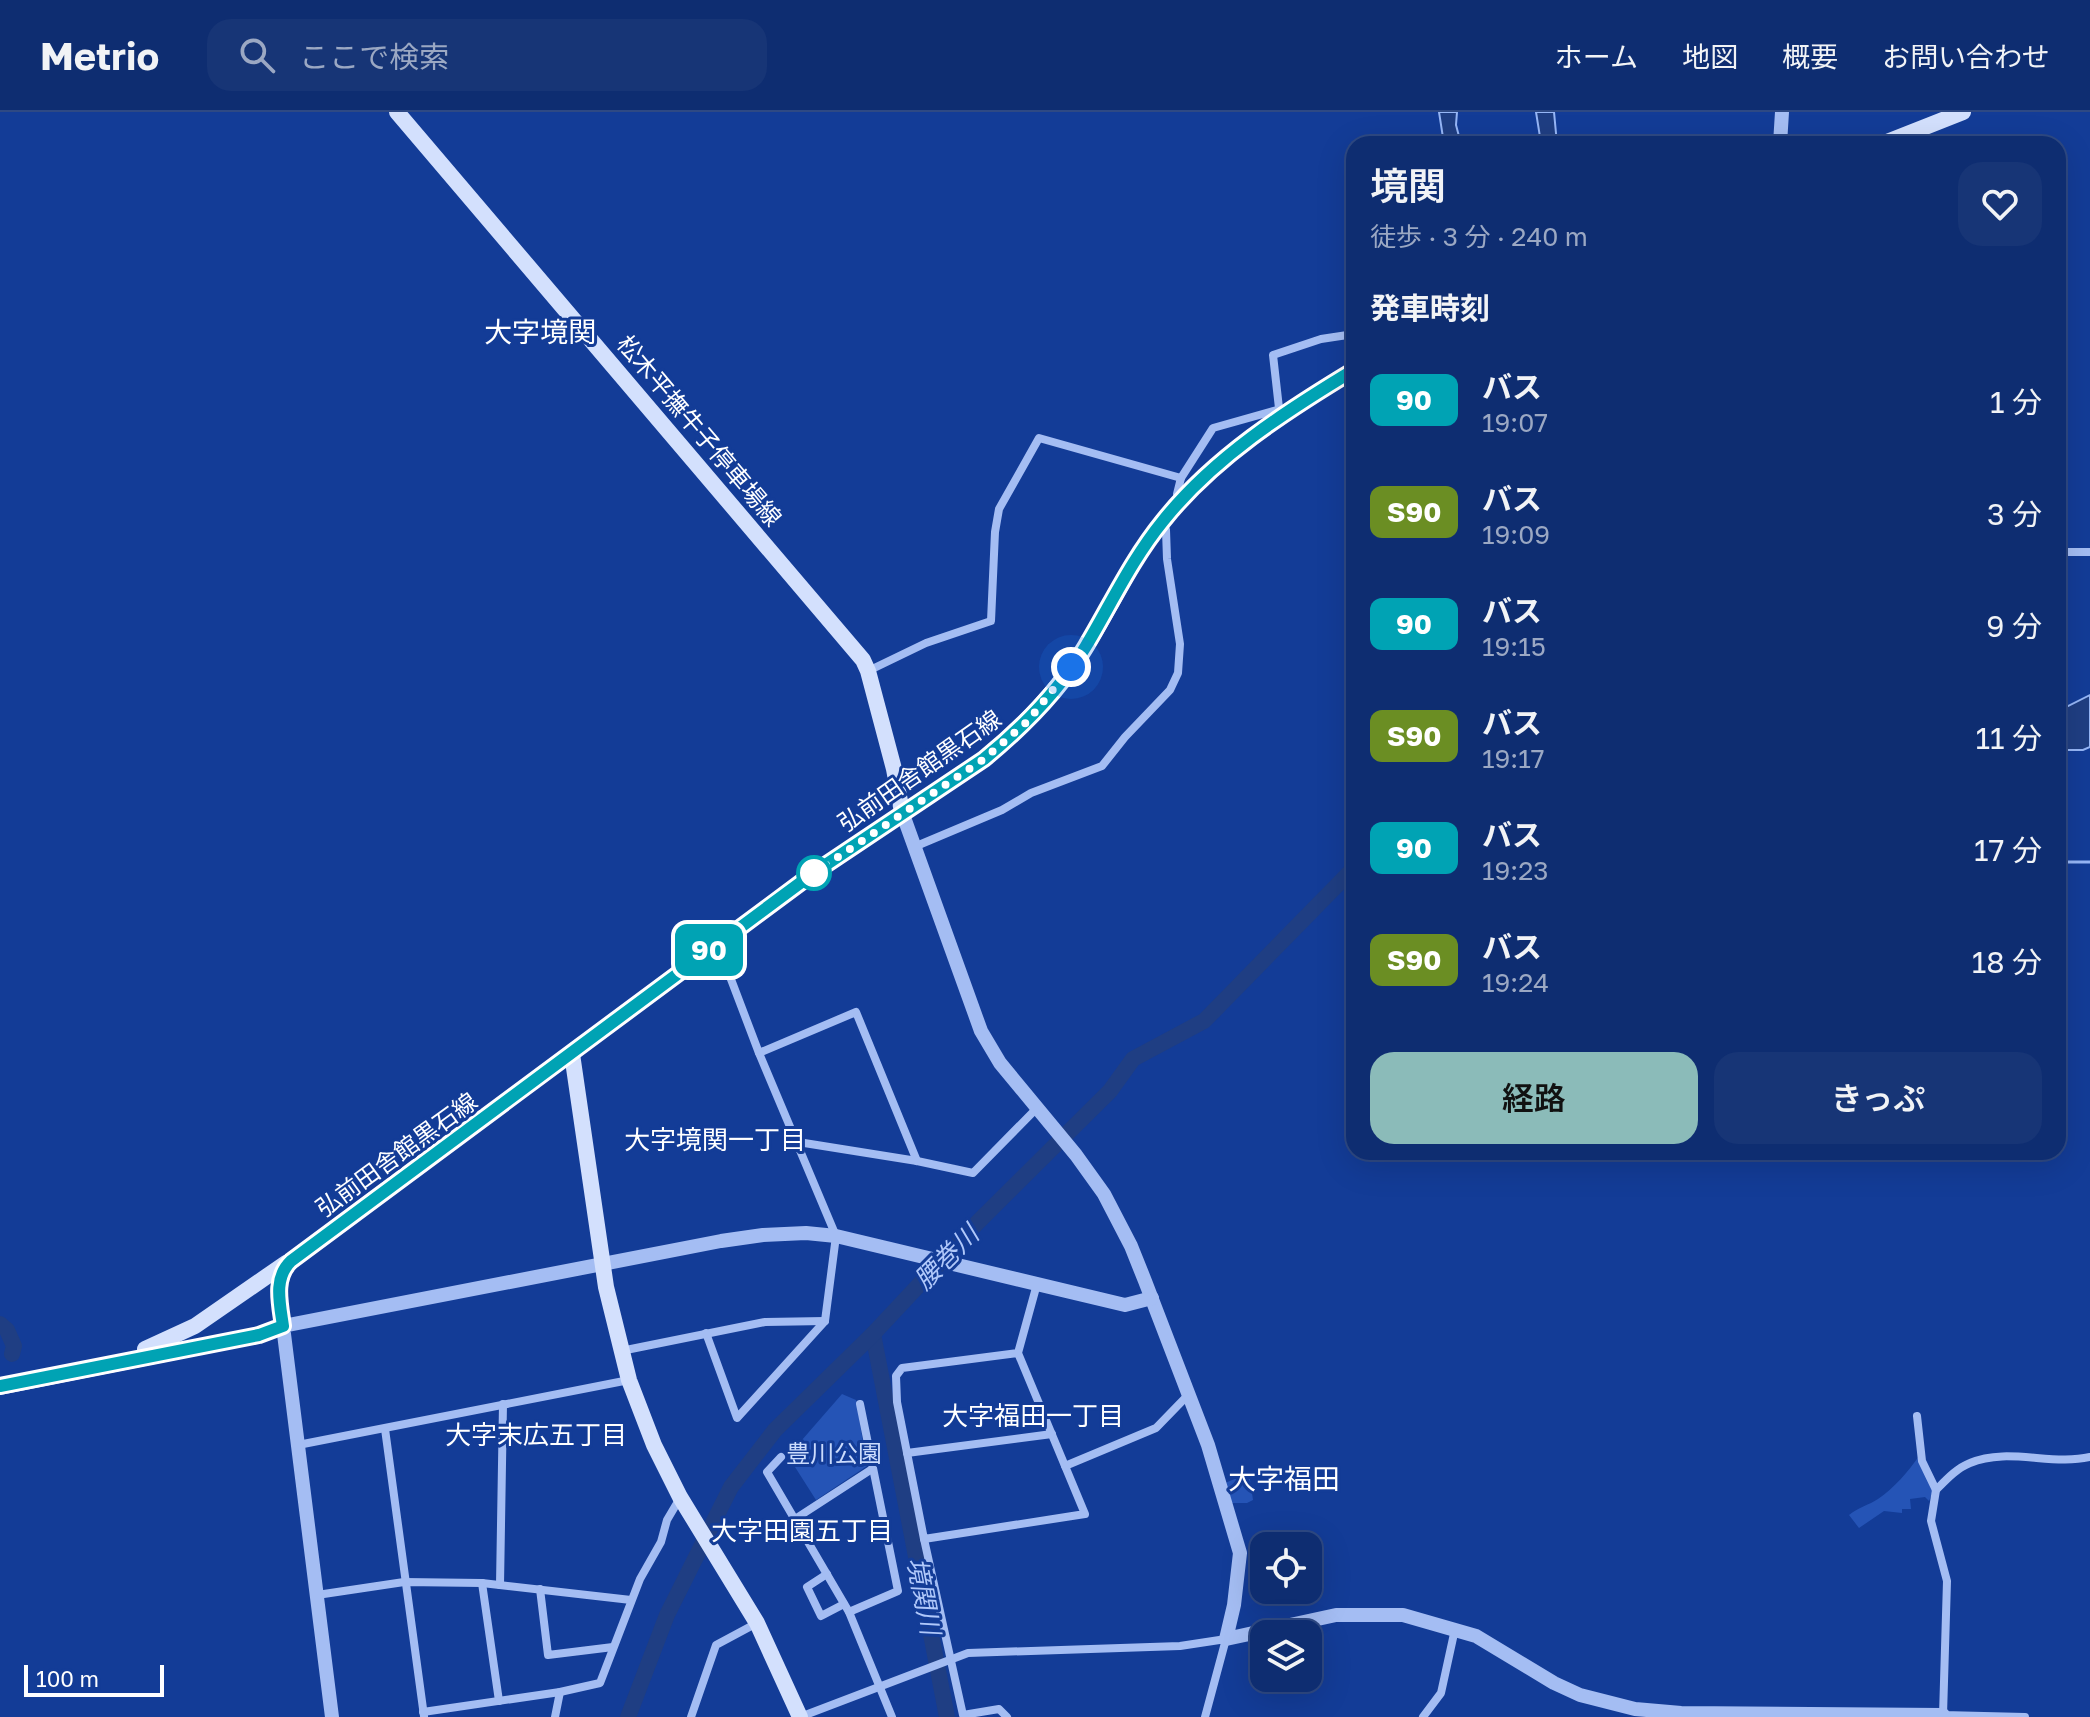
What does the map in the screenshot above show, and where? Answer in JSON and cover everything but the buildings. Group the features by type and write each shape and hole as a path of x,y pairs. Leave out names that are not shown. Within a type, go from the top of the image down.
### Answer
{"main road":[{"name":"松木平撫牛子停車場線","path":"397,112 853,647 868,671 902,812"},
{"path":"1902,136 1963,112"},
{"name":"弘前田舎館黒石線","path":"145,1349 195,1326 283,1263 291,1261 718,944 902,812 984,759 1028,721 1084,649 1134,560 1179,502 1222,460 1279,414 1346,375"},
{"path":"572,1054 603,1264 629,1380 654,1445 680,1497 757,1623 800,1717"},
{"path":"0,1387 259,1335 283,1326 281,1276 291,1261"},
{"name":"弘前田舎館黒石線","path":"0,1377 258,1327 283,1326"}],"street":[{"path":"1780,136 1782,112"},
{"path":"1179,502 1177,494 1181,478 1213,428 1279,414 1273,355 1321,339 1346,335"},
{"path":"868,671 926,643 991,621 999,509 1039,438 1181,478"},
{"path":"914,847 1002,810 1031,793 1102,766 1170,690 1178,673 1180,644 1167,559 1166,530 1162,521"},
{"path":"2066,552 2090,552"},
{"path":"902,812 981,1031 1000,1063 1104,1194 1131,1246 1190,1393 1240,1553 1234,1605 1205,1717"},
{"path":"706,1333 737,1418 825,1321 836,1236 759,1053 718,944"},
{"path":"759,1053 856,1012 917,1161"},
{"path":"798,1142 973,1173 1037,1108"},
{"path":"332,1717 283,1326 763,1235 806,1233 917,1253 1125,1305 1152,1298"},
{"path":"924,1539 1085,1514 1018,1353 1037,1284"},
{"path":"621,1351 765,1322 825,1321"},
{"path":"1007,1717 999,1709 991,1708 963,1715 949,1660 895,1386 896,1376 902,1368 1018,1353"},
{"path":"298,1445 629,1380"},
{"path":"1065,1466 1156,1428 1190,1393"},
{"path":"500,1585 503,1404"},
{"path":"827,1574 807,1587 821,1616 898,1591 860,1404"},
{"path":"1917,1416 1922,1461 1936,1490 1931,1521 1948,1592 1943,1716"},
{"path":"385,1429 424,1715 600,1683 631,1600 680,1497"},
{"path":"907,1453 1052,1434"},
{"path":"781,1457 767,1472 846,1608 892,1717"},
{"path":"1936,1490 1951,1475 1970,1463 1991,1458 2090,1457"},
{"path":"795,1519 872,1469"},
{"path":"317,1595 404,1582 482,1583 631,1600"},
{"path":"482,1583 499,1701"},
{"path":"540,1589 548,1655 613,1647"},
{"path":"800,1717 968,1653 1180,1646 1336,1615 1375,1613 1403,1615 1455,1628 1494,1645 1554,1683 1580,1695 1647,1710 1732,1715 2025,1717"},
{"path":"691,1717 716,1645 757,1623"},
{"path":"1423,1717 1441,1693 1455,1628"},
{"path":"555,1717 560,1692"}],"green space":[{"name":"豊川公園","path":"842,1394 856,1400 867,1466 816,1500 788,1456"},
{"path":"1919,1456 1933,1491 1929,1501 1925,1497 1910,1499 1911,1509 1902,1509 1902,1513 1884,1511 1859,1528 1849,1515 1890,1490"},
{"path":"1249,1473 1253,1500 1230,1503 1225,1483"}],"shaded area":[{"path":"1439,112 1457,112 1459,136 1443,136"},
{"path":"1536,112 1554,112 1556,136 1540,136"},
{"path":"2090,695 2090,747 2066,750 2066,707"}],"waterway":[{"path":"2066,862 2090,862"},
{"name":"腰巻川","path":"628,1717 667,1615 731,1487 775,1430 1110,1091 1133,1059 1204,1021 1346,876"},
{"path":"0,1324 7,1330 14,1346 12,1354"},
{"name":"境関川","path":"873,1334 947,1717"}],"bus line":[{"name":"90","path":"0,1386 259,1335 283,1326 279,1288 284,1268 291,1261 815,872 984,759 1006,741 1028,721 1058,685 1084,649 1134,560 1179,502 1222,460 1346,375"}],"district":[{"name":"大字境関","path":"540,331"},
{"name":"大字境関一丁目","path":"715,1139"},
{"name":"大字福田一丁目","path":"1033,1415"},
{"name":"大字末広五丁目","path":"536,1434"},
{"name":"大字福田","path":"1284,1478"},
{"name":"大字田園五丁目","path":"802,1530"}],"route":[{"path":"814,873 984,759 1028,721 1071,667"}]}
